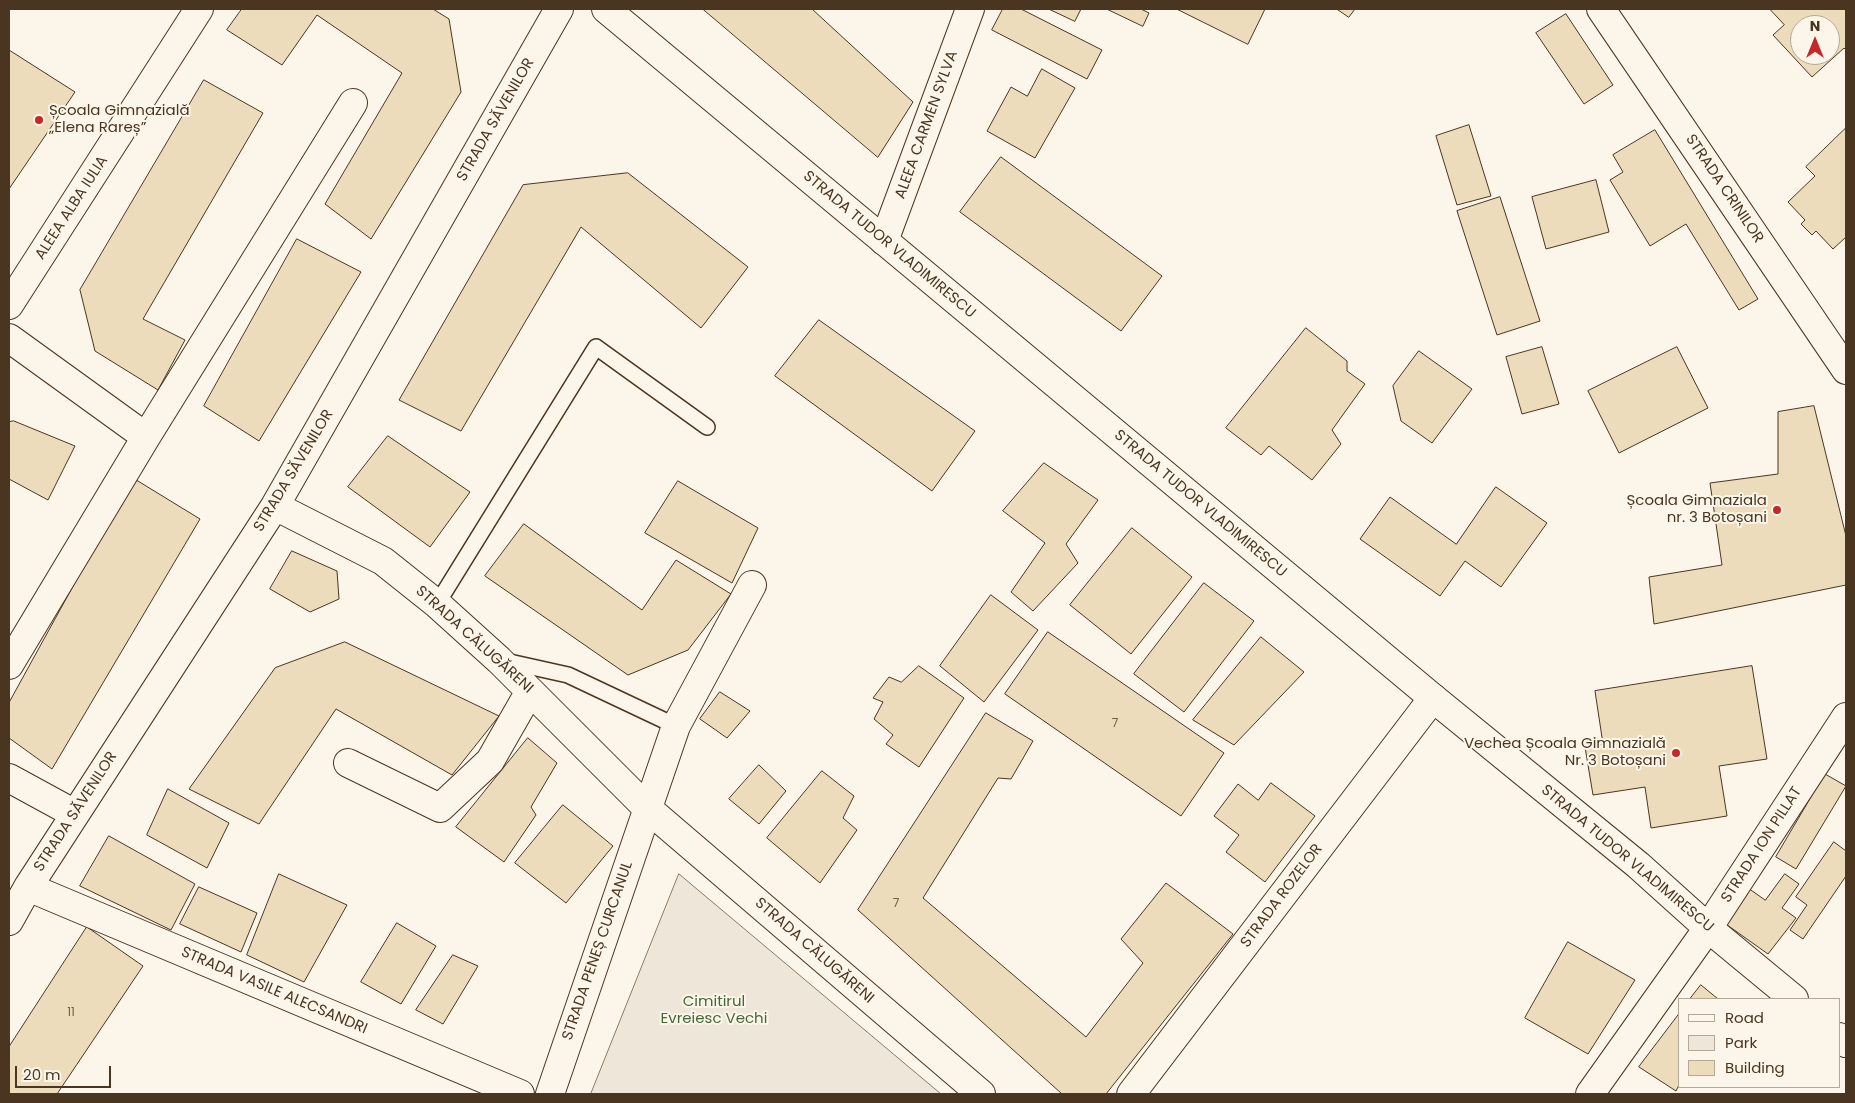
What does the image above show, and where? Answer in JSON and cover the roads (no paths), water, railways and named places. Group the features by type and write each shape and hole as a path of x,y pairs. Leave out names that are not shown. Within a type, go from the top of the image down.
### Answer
{"street":[{"name":"ALEEA ALBA IULIA","path":"9,305 198,9"},
{"name":"STRADA SĂVENILOR","path":"9,920 28,887 275,506 559,9"},
{"name":"STRADA TUDOR VLADIMIRESCU","path":"606,9 1433,698 1638,865 1708,928 1793,998"},
{"name":"ALEEA CARMEN SYLVA","path":"884,241 970,9"},
{"name":"STRADA CRINILOR","path":"1601,9 1846,370"},
{"path":"9,665 146,437 354,103"},
{"path":"9,338 146,437"},
{"name":"STRADA CĂLUGĂRENI","path":"275,506 383,561 438,604 499,660 647,808 981,1094"},
{"path":"647,808 676,726 752,585"},
{"path":"348,763 440,808 490,761 530,691"},
{"name":"STRADA ROZELOR","path":"1132,1094 1433,698"},
{"name":"STRADA ION PILLAT","path":"1590,1094 1708,928 1846,717"},
{"path":"9,778 75,814"},
{"name":"STRADA PENEȘ CURCANUL","path":"550,1094 647,808"},
{"name":"STRADA VASILE ALECSANDRI","path":"28,887 520,1094"}],"lane":[{"path":"438,604 596,347 707,427"},
{"path":"499,660 568,675 676,726"}],"place":[{"name":"Școala Gimnazială „Elena Rareș”","path":"39,120"},
{"name":"Școala Gimnaziala nr. 3 Botoșani","path":"1777,510"},
{"name":"Vechea Școala Gimnazială Nr. 3 Botoșani","path":"1676,753"}],"park label":[{"name":"Cimitirul Evreiesc Vechi","path":"714,1010"}]}
